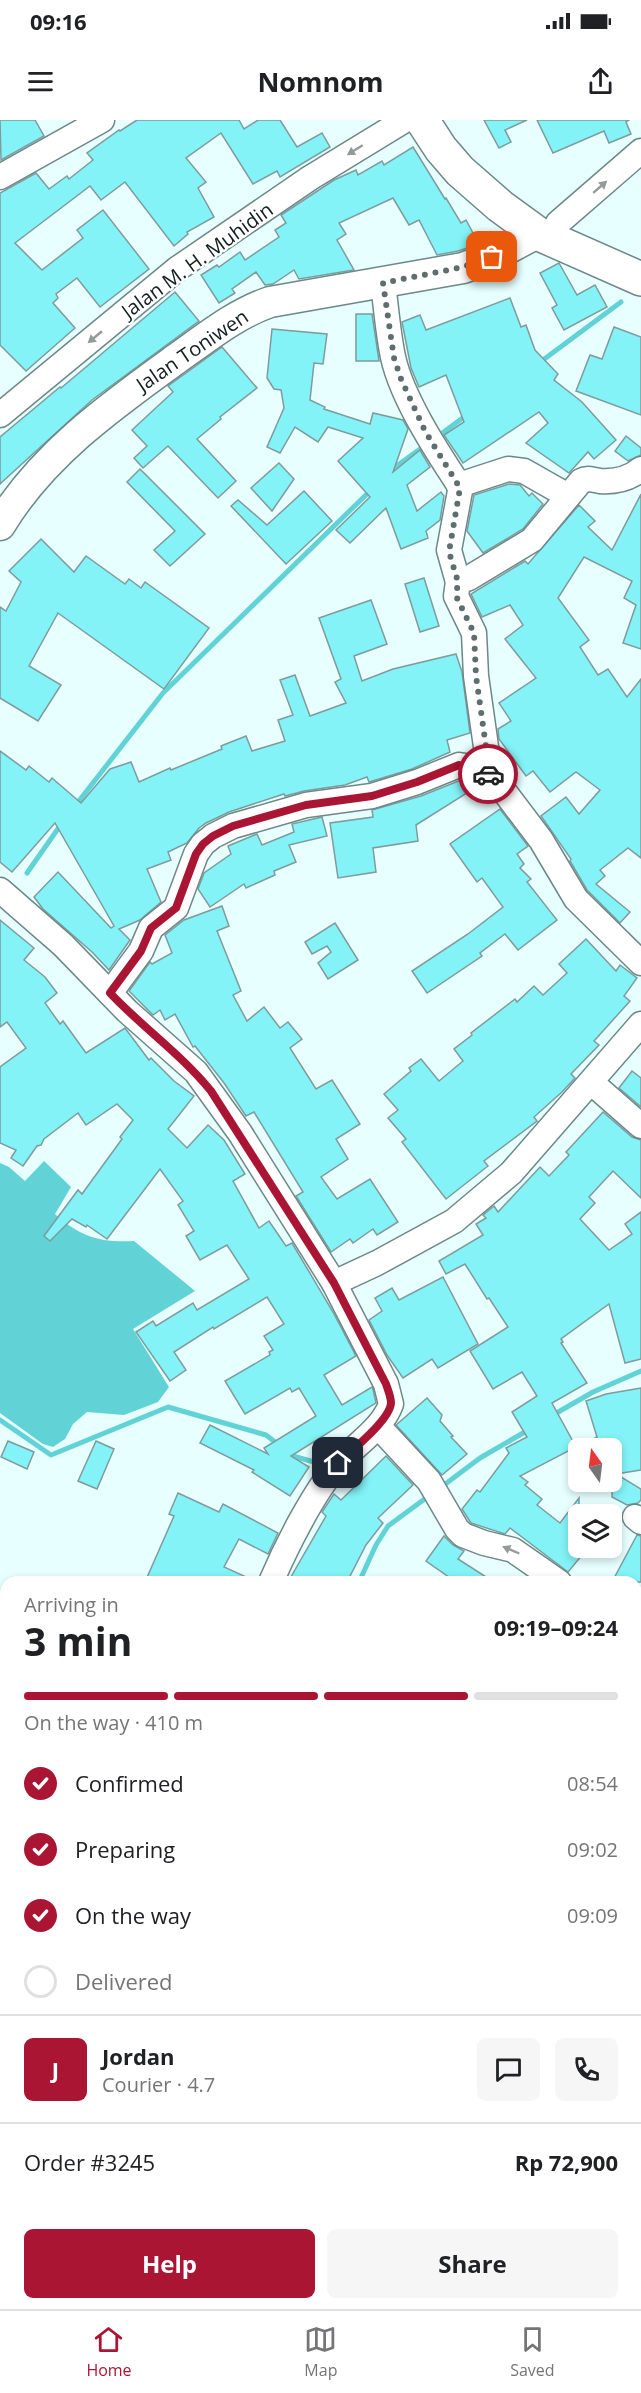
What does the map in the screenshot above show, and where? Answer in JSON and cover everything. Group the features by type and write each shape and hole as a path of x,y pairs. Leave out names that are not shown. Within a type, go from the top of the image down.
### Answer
{"highway":[{"path":"422,120 441,149 460,171 500,206 547,228 641,279"},
{"path":"441,120 460,148 480,171 531,208 547,228 641,261"}],"main road":[{"name":"Jalan Toniwen","path":"0,525 20,496 78,435 119,400 220,327 245,312 270,302 383,283 478,263 547,228"}],"street":[{"path":"0,177 102,120"},
{"name":"Jalan M. H. Muhidin","path":"0,415 177,269 310,178 405,120"},
{"path":"547,228 641,151"},
{"path":"383,283 394,358 429,438 459,485 460,491 449,548 458,582 456,596 474,633 476,676 490,775 541,840 576,898 641,963"},
{"path":"459,485 508,469 516,469 524,471 568,496"},
{"path":"458,582 469,578 532,540 581,481 586,478 601,481 620,480 635,475 641,469"},
{"path":"110,993 141,951 151,928 176,908 199,848 222,830 306,805 372,796 417,782 459,765 490,775"},
{"path":"0,890 63,945 127,1011 196,1072 211,1091 334,1283 386,1384 391,1404 378,1426 338,1463 311,1504 274,1576"},
{"path":"334,1283 377,1263 454,1221 511,1173 592,1083 641,1024"},
{"path":"592,1083 641,1126"},
{"path":"378,1426 434,1488 457,1529 463,1535 513,1550 550,1576"}],"water":[{"path":"44,1161 71,1187 55,1214 64,1222 91,1237 111,1241 134,1241 195,1291 133,1329 169,1387 158,1402 124,1415 87,1412 73,1424 65,1439 53,1447 43,1444 0,1413 0,1163 9,1167 25,1181"}],"building":[{"path":"0,120 35,120 44,136 1,160"},
{"path":"137,120 239,120 244,129 258,120 280,120 297,147 322,133 330,147 280,177 277,171 253,184 221,133 186,158 206,182 198,188 214,217 187,232 188,234 174,246 125,182 101,200 90,186 15,243 42,270 83,238 77,230 103,210 149,269 100,307 77,278 56,294 58,298 53,303 75,328 26,371 0,345 0,193 36,173 49,189 67,176 69,179 93,160 87,153"},
{"path":"484,120 527,120 505,130 511,142 499,148"},
{"path":"537,120 629,120 626,122 631,134 609,143 604,131 553,153"},
{"path":"413,147 461,223 466,220 479,244 437,255 419,220 409,225 393,198 339,223 346,234 337,240 354,270 299,279 294,270 273,284 265,285 256,272 232,289 235,293 219,303 201,275 217,265 219,267 240,252 245,260 279,237 275,230 286,223 281,215 334,180 356,170 358,175 382,161 384,165"},
{"path":"559,263 577,295 595,285 607,307 564,330 552,308 557,305 540,273"},
{"path":"175,292 199,321 92,400 0,484 0,437"},
{"path":"510,298 521,327 526,325 535,350 558,374 554,380 582,402 616,440 594,459 588,452 569,473 526,443 548,423 539,412 463,463 444,435 464,422 446,375 419,387 411,368 402,322 420,315 426,330"},
{"path":"356,314 372,314 379,361 356,361"},
{"path":"614,327 641,337 641,415 576,391 590,355 602,359"},
{"path":"272,329 327,334 323,364 314,363 310,400 325,407 324,409 370,424 373,413 403,420 408,429 393,472 420,450 430,467 407,485 417,511 441,492 444,496 440,520 426,531 428,538 401,549 386,508 350,543 336,530 370,497 338,461 363,438 328,427 318,442 295,427 280,453 267,447 284,408 281,390 274,389 267,378"},
{"path":"222,347 257,388 220,417 221,419 197,439 236,481 218,498 168,446 143,468 134,458 147,446 132,430 173,392 168,386"},
{"path":"626,436 641,448 641,455 628,461 615,451"},
{"path":"279,463 294,479 272,511 251,488"},
{"path":"140,469 205,534 170,566 154,550 175,531 127,482"},
{"path":"509,484 520,485 529,496 532,493 543,504 523,529 483,553 467,531 474,495"},
{"path":"304,491 332,521 286,564 231,506 238,500 267,525"},
{"path":"641,494 641,649 623,643 636,605 624,598 632,581 584,557 558,598 589,640 580,647 598,675 608,669 627,697 641,679 641,858 628,848 600,870 605,876 596,884 630,912 620,923 587,890 570,861 571,859 541,816 566,797 579,814 600,790 576,772 550,792 533,771 526,776 499,739 498,729 511,721 499,703 536,678 505,639 523,625 510,605 482,617 471,594 525,561 528,564 579,505 595,521 588,527 612,550"},
{"path":"41,539 74,572 86,556 125,584 129,579 141,588 145,582 209,628 164,689 58,613 29,666 61,685 38,721 0,698 0,607 6,611 21,582 9,571"},
{"path":"424,578 439,626 420,632 405,584"},
{"path":"371,600 387,644 354,656 362,681 393,669 456,654 462,672 470,733 447,740 450,752 412,769 369,782 367,777 345,785 285,796 284,794 229,812 206,823 187,843 168,852 171,860 147,869 161,902 140,920 119,929 130,940 109,970 43,909 34,897 58,872 111,928 114,926 55,823 12,872 0,862 0,751 26,770 29,766 49,782 52,778 81,803 110,769 131,762 139,782 222,749 221,746 246,736 252,751 285,741 278,720 293,715 280,680 295,675 310,716 346,703 335,682 341,679 319,618"},
{"path":"464,780 467,793 416,825 418,841 373,848 376,872 338,878 330,823 373,817 372,810 421,796"},
{"path":"500,809 528,846 517,854 524,864 520,868 531,879 527,882 557,920 518,950 505,934 480,953 482,956 427,993 412,971 468,934 503,907 482,878 477,882 450,844"},
{"path":"322,817 327,836 289,845 296,862 274,871 275,875 246,888 244,884 210,907 198,889 204,873 231,854 228,846 257,834 262,845 294,832 292,824"},
{"path":"222,906 229,926 217,931 241,991 233,995 247,1021 264,1007 280,1028 288,1022 302,1039 290,1048 316,1089 332,1080 360,1124 336,1139 348,1159 321,1177 337,1199 370,1179 398,1222 377,1235 373,1229 353,1243 350,1239 331,1252 296,1196 303,1192 254,1112 246,1116 224,1083 195,1046 193,1047 175,1014 165,1020 160,1010 153,1015 129,991 150,962 152,964 172,953 165,935 184,920"},
{"path":"0,920 34,948 24,960 45,977 57,993 45,1003 60,1024 63,1021 86,1053 125,1028 149,1060 151,1058 174,1081 194,1096 168,1129 187,1148 208,1125 224,1140 245,1174 233,1181 259,1228 269,1221 286,1246 292,1243 356,1356 324,1375 342,1405 372,1387 376,1403 291,1456 309,1467 290,1496 252,1472 254,1470 200,1443 210,1425 268,1454 264,1448 316,1416 299,1388 292,1392 290,1388 245,1414 225,1381 270,1355 269,1352 273,1350 264,1336 284,1324 267,1297 174,1352 186,1370 170,1381 136,1332 153,1321 156,1326 193,1303 197,1310 249,1279 227,1245 200,1260 186,1236 194,1231 178,1205 183,1201 160,1169 107,1239 87,1225 86,1227 72,1219 50,1241 44,1236 78,1190 82,1194 133,1120 117,1104 86,1125 78,1113 44,1139 23,1166 11,1158 16,1150 0,1143 0,1067 26,1048 7,1022 0,1027"},
{"path":"335,923 358,960 328,979 318,963 331,952 327,946 312,954 305,942"},
{"path":"586,939 616,971 620,965 637,978 624,996 630,1001 594,1041 599,1045 571,1074 575,1078 534,1117 537,1121 484,1161 488,1166 446,1199 402,1142 406,1139 388,1118 398,1110 384,1094 411,1071 409,1068 421,1059 439,1081 463,1061 454,1049 515,999 517,1002 534,986 543,995 567,973 559,964"},
{"path":"632,1071 641,1078 641,1107 619,1088"},
{"path":"603,1112 632,1137 641,1140 641,1198 613,1171 589,1197 595,1203 580,1219 609,1250 632,1234 625,1224 641,1212 641,1359 625,1363 609,1304 561,1339 563,1342 561,1343 587,1383 552,1403 571,1438 568,1438 568,1451 520,1476 528,1482 525,1485 542,1499 537,1505 560,1523 568,1512 568,1558 580,1558 568,1572 510,1528 505,1534 471,1523 462,1509 477,1490 480,1492 509,1453 506,1448 527,1437 512,1412 537,1396 522,1372 493,1389 470,1351 508,1327 465,1264 446,1274 439,1261 483,1235 476,1224 486,1218 483,1215 494,1206 498,1212 540,1167 549,1176 569,1155 566,1152"},
{"path":"443,1277 478,1344 438,1368 432,1359 403,1378 387,1355 369,1320 382,1311 375,1298 392,1288 399,1300"},
{"path":"641,1388 641,1470 622,1473 622,1438 595,1438 597,1437 586,1401 606,1394"},
{"path":"427,1398 442,1415 440,1421 453,1436 451,1437 467,1454 442,1475 396,1425"},
{"path":"8,1441 34,1452 27,1469 1,1457"},
{"path":"96,1441 114,1449 97,1489 78,1481"},
{"path":"386,1456 413,1485 378,1518 383,1523 366,1545 350,1576 291,1576 326,1516 322,1512 334,1494 341,1500"},
{"path":"622,1478 641,1489 641,1500 638,1503 627,1505 612,1497 612,1492 622,1492"},
{"path":"178,1493 219,1512 223,1504 278,1533 268,1554 239,1539 224,1567 244,1576 148,1576 174,1516 169,1514"},
{"path":"637,1535 641,1536 641,1576 615,1576"},
{"path":"444,1536 464,1551 458,1559 485,1576 447,1576 426,1561"}],"waterway":[{"path":"539,363 621,302"},
{"path":"437,437 468,414"},
{"path":"391,470 427,444"},
{"path":"75,806 163,693 371,490"},
{"path":"27,873 62,823"},
{"path":"553,1415 593,1392 641,1371"},
{"path":"0,1420 51,1455 168,1407 266,1435 279,1445"},
{"path":"440,1488 480,1458 530,1429"},
{"path":"287,1451 293,1456 328,1466"},
{"path":"362,1576 388,1526 430,1495"}],"way so far":[{"path":"488,774 490,775 476,676 475,638 472,626 456,596 458,582 449,552 460,488 425,431 401,379 394,358 383,283 434,274 478,263 492,257"}],"route":[{"path":"338,1463 378,1426 389,1409 391,1401 386,1384 334,1283 211,1091 196,1072 110,993 141,951 151,928 176,908 199,848 222,830 306,805 372,796 417,782 454,766 463,765 488,774"}]}
